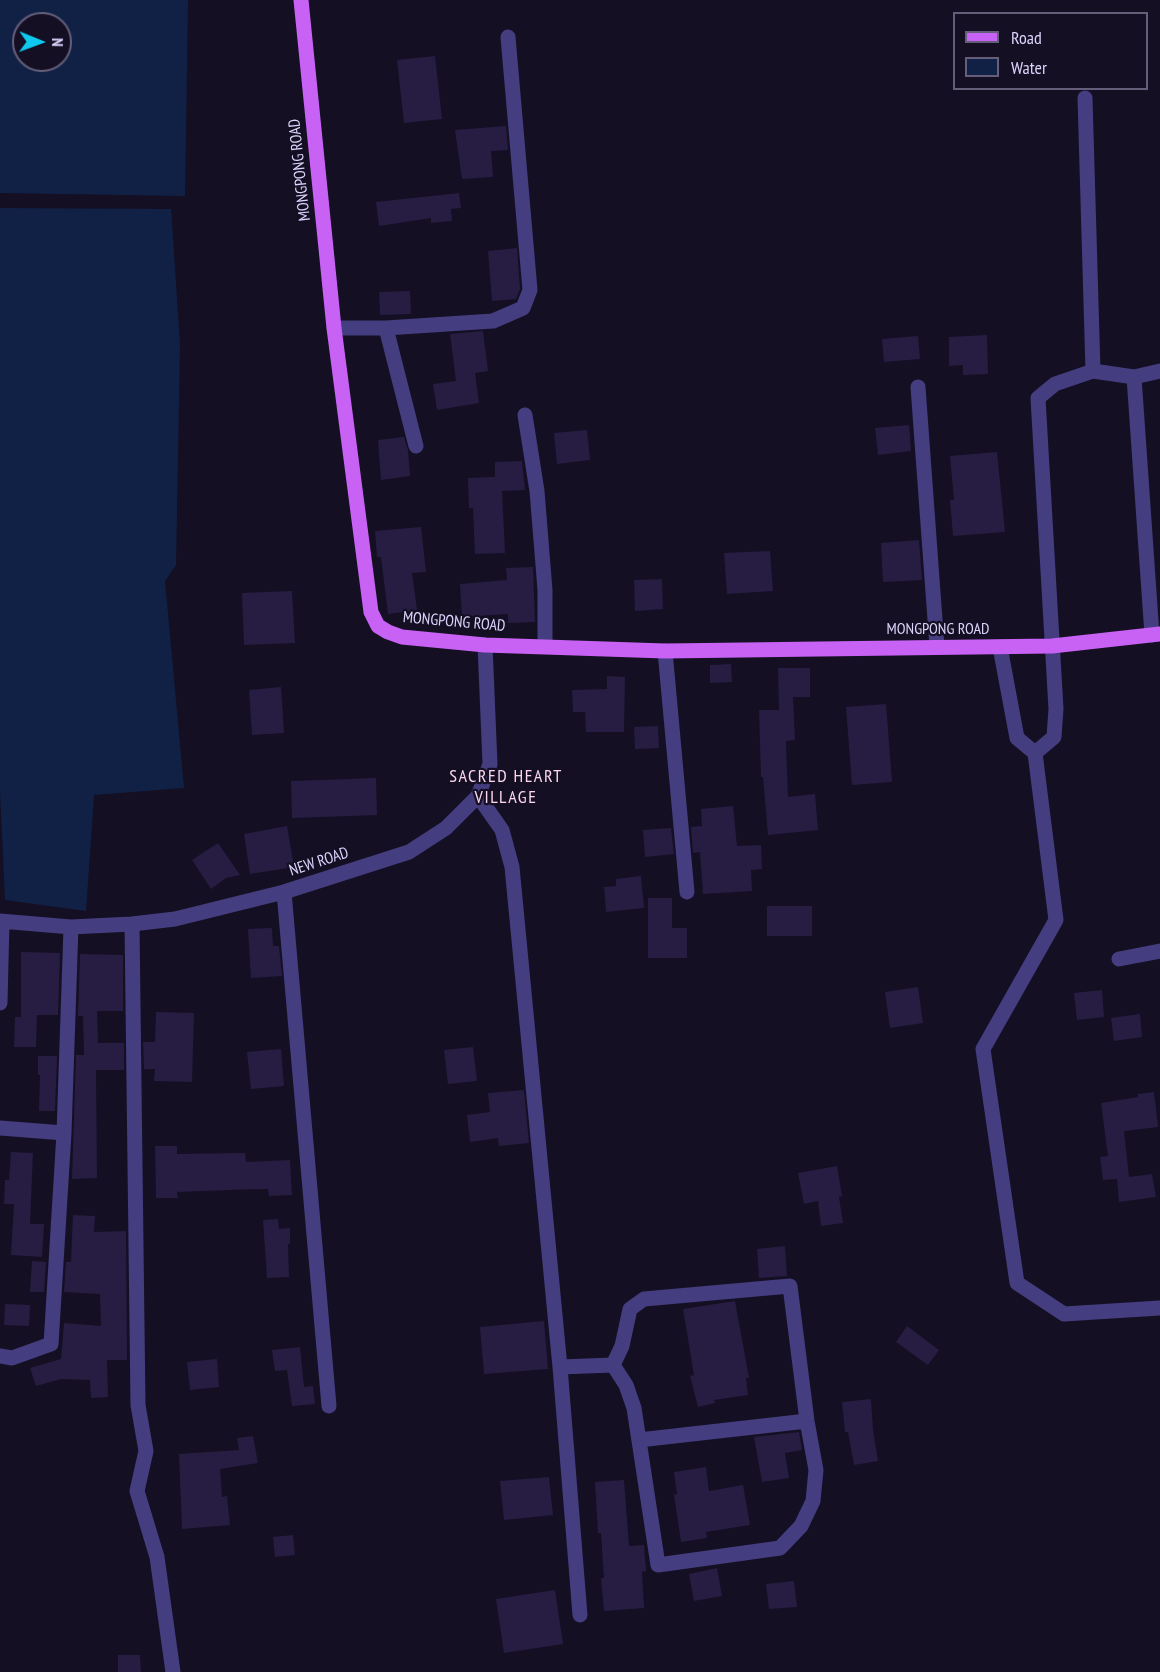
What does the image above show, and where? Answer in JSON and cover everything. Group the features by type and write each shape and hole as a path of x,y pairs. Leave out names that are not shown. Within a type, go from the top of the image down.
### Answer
{"main road":[{"name":"MONGPONG ROAD","path":"301,0 334,328 371,612 378,626 402,637 485,645 665,651 1052,646 1156,634"}],"street":[{"path":"334,328 386,328 493,321 523,308 530,290 508,38"},
{"path":"1085,98 1093,371"},
{"path":"386,328 416,446"},
{"path":"1035,753 1054,737 1056,709 1038,398 1055,384 1093,371 1134,377 1160,371"},
{"path":"1134,377 1156,634"},
{"path":"918,387 937,647"},
{"path":"525,415 537,490 544,590 545,646"},
{"name":"NEW ROAD","path":"1,922 71,927 175,919 284,892 409,852 446,828 478,796 490,764 485,645"},
{"path":"1000,647 1017,738 1035,753 1056,920 983,1049 1017,1283 1064,1314 1160,1308"},
{"path":"665,651 687,892"},
{"path":"478,796 502,830 512,867 560,1367 580,1615"},
{"path":"284,892 330,1406"},
{"path":"0,1003 1,922"},
{"path":"132,924 138,1405 146,1451 137,1491 157,1557 173,1672"},
{"path":"0,1356 12,1358 51,1344 64,1133 71,927"},
{"path":"1119,959 1160,951"},
{"path":"0,1128 64,1133"},
{"path":"790,1286 807,1420 816,1470 813,1501 801,1526 780,1548 658,1565 631,1401 626,1386 613,1365 622,1346 630,1309 644,1299 790,1286"},
{"path":"560,1367 613,1365"},
{"path":"639,1440 807,1420"}],"water":[{"path":"0,0 188,0 185,196 0,193"},
{"path":"0,208 171,209 180,344 176,565 165,581 184,788 94,795 86,911 5,900 0,791"}],"building":[{"path":"435,56 442,119 404,123 397,60"},
{"path":"506,126 508,150 491,151 493,177 462,179 455,130"},
{"path":"459,193 461,208 451,209 452,221 431,223 431,218 379,226 376,202"},
{"path":"517,248 520,289 516,299 492,301 488,251"},
{"path":"410,291 411,314 380,315 379,292"},
{"path":"483,331 488,371 475,373 479,403 437,410 433,384 456,381 450,334"},
{"path":"987,335 988,374 963,375 963,365 949,366 949,337"},
{"path":"918,336 920,359 884,362 882,339"},
{"path":"909,425 911,451 878,455 875,428"},
{"path":"587,430 590,460 557,464 554,433"},
{"path":"404,437 408,450 410,476 381,480 378,440"},
{"path":"997,452 1005,532 953,536 950,500 954,500 950,456"},
{"path":"522,461 525,490 502,491 505,553 475,554 473,508 469,508 468,478 495,477 495,462"},
{"path":"421,527 426,572 412,573 417,610 388,614 381,557 377,557 375,531"},
{"path":"919,540 922,580 883,582 881,543"},
{"path":"770,551 773,591 727,594 724,553"},
{"path":"533,567 535,622 508,623 508,614 462,617 460,584 507,580 506,568"},
{"path":"662,579 663,609 635,611 634,580"},
{"path":"292,591 295,643 244,645 242,593"},
{"path":"731,664 732,682 710,683 710,665"},
{"path":"778,668 810,668 810,697 793,697 795,740 786,741 788,797 815,794 818,830 768,835 763,777 761,777 759,710 779,710"},
{"path":"607,676 625,677 624,732 586,732 585,712 573,712 572,690 607,689"},
{"path":"281,687 284,733 252,735 249,690"},
{"path":"886,704 892,782 852,785 846,707"},
{"path":"658,726 659,748 635,749 634,727"},
{"path":"376,778 377,815 292,818 291,781"},
{"path":"733,806 737,846 761,845 762,869 751,870 752,891 703,894 700,852 693,853 691,827 702,826 701,809"},
{"path":"287,826 294,867 250,874 244,834"},
{"path":"671,828 674,854 645,857 643,830"},
{"path":"218,843 240,875 226,878 211,889 192,860"},
{"path":"641,876 644,908 606,912 604,887 616,886 616,879"},
{"path":"648,898 672,898 672,928 687,928 687,958 648,958"},
{"path":"767,906 812,906 812,936 767,936"},
{"path":"272,928 273,946 279,946 282,976 251,978 248,929"},
{"path":"21,952 60,953 58,1015 37,1015 36,1047 14,1047 15,1017 21,1017"},
{"path":"80,954 123,955 123,1011 97,1011 98,1043 124,1043 124,1070 96,1070 97,1178 72,1179 76,1055 84,1055 83,1016 78,1016"},
{"path":"918,987 923,1023 890,1028 885,992"},
{"path":"1102,990 1104,1017 1077,1020 1074,993"},
{"path":"156,1012 194,1013 192,1082 154,1081 155,1069 144,1069 143,1042 155,1042"},
{"path":"1140,1014 1142,1037 1114,1041 1111,1018"},
{"path":"473,1047 477,1081 448,1084 444,1050"},
{"path":"281,1049 284,1086 251,1089 247,1052"},
{"path":"38,1056 57,1056 55,1111 39,1111"},
{"path":"524,1090 529,1143 499,1146 498,1138 470,1142 467,1115 490,1112 488,1093"},
{"path":"1154,1092 1158,1127 1124,1131 1129,1177 1152,1174 1156,1197 1119,1202 1117,1179 1103,1180 1100,1157 1108,1156 1101,1103"},
{"path":"155,1146 177,1146 177,1154 245,1153 246,1162 290,1160 292,1195 269,1196 268,1189 256,1189 177,1192 178,1198 156,1198"},
{"path":"11,1152 33,1153 30,1224 44,1224 42,1257 11,1255 14,1204 4,1204 5,1180 9,1180"},
{"path":"837,1166 842,1196 839,1197 843,1223 821,1226 818,1201 804,1204 798,1173"},
{"path":"73,1215 95,1216 94,1232 126,1231 127,1360 107,1360 108,1397 91,1398 90,1380 61,1379 36,1386 30,1368 61,1359 64,1323 101,1326 100,1294 64,1292 66,1262 71,1262"},
{"path":"278,1219 279,1229 290,1228 289,1277 267,1278 263,1220"},
{"path":"785,1246 787,1276 759,1278 757,1249"},
{"path":"32,1261 46,1262 44,1292 30,1292"},
{"path":"735,1301 749,1378 746,1378 748,1395 714,1400 715,1403 698,1407 690,1376 694,1375 683,1309"},
{"path":"5,1304 30,1305 29,1326 4,1325"},
{"path":"544,1321 548,1369 484,1374 480,1327"},
{"path":"907,1326 939,1350 928,1365 896,1342"},
{"path":"300,1347 304,1387 313,1386 315,1404 292,1406 287,1370 275,1371 272,1350"},
{"path":"217,1359 219,1387 190,1390 187,1362"},
{"path":"871,1399 878,1461 854,1465 848,1432 845,1432 842,1402"},
{"path":"799,1432 802,1450 785,1453 789,1478 762,1482 754,1437"},
{"path":"253,1436 258,1463 220,1469 222,1497 227,1496 230,1525 182,1529 179,1454 239,1450 237,1438"},
{"path":"706,1467 709,1491 743,1485 750,1525 706,1532 707,1538 681,1542 674,1495 677,1494 674,1472"},
{"path":"549,1477 553,1515 504,1520 500,1481"},
{"path":"624,1480 629,1546 644,1545 646,1571 642,1572 644,1608 604,1611 601,1533 598,1533 595,1482"},
{"path":"293,1535 295,1555 275,1557 273,1537"},
{"path":"717,1568 722,1596 694,1601 689,1574"},
{"path":"794,1581 797,1607 769,1609 766,1584"},
{"path":"555,1590 563,1644 504,1653 496,1599"},
{"path":"118,1655 140,1655 141,1672 118,1672"}],"district":[{"name":"SACRED HEART VILLAGE","path":"506,787"}]}
